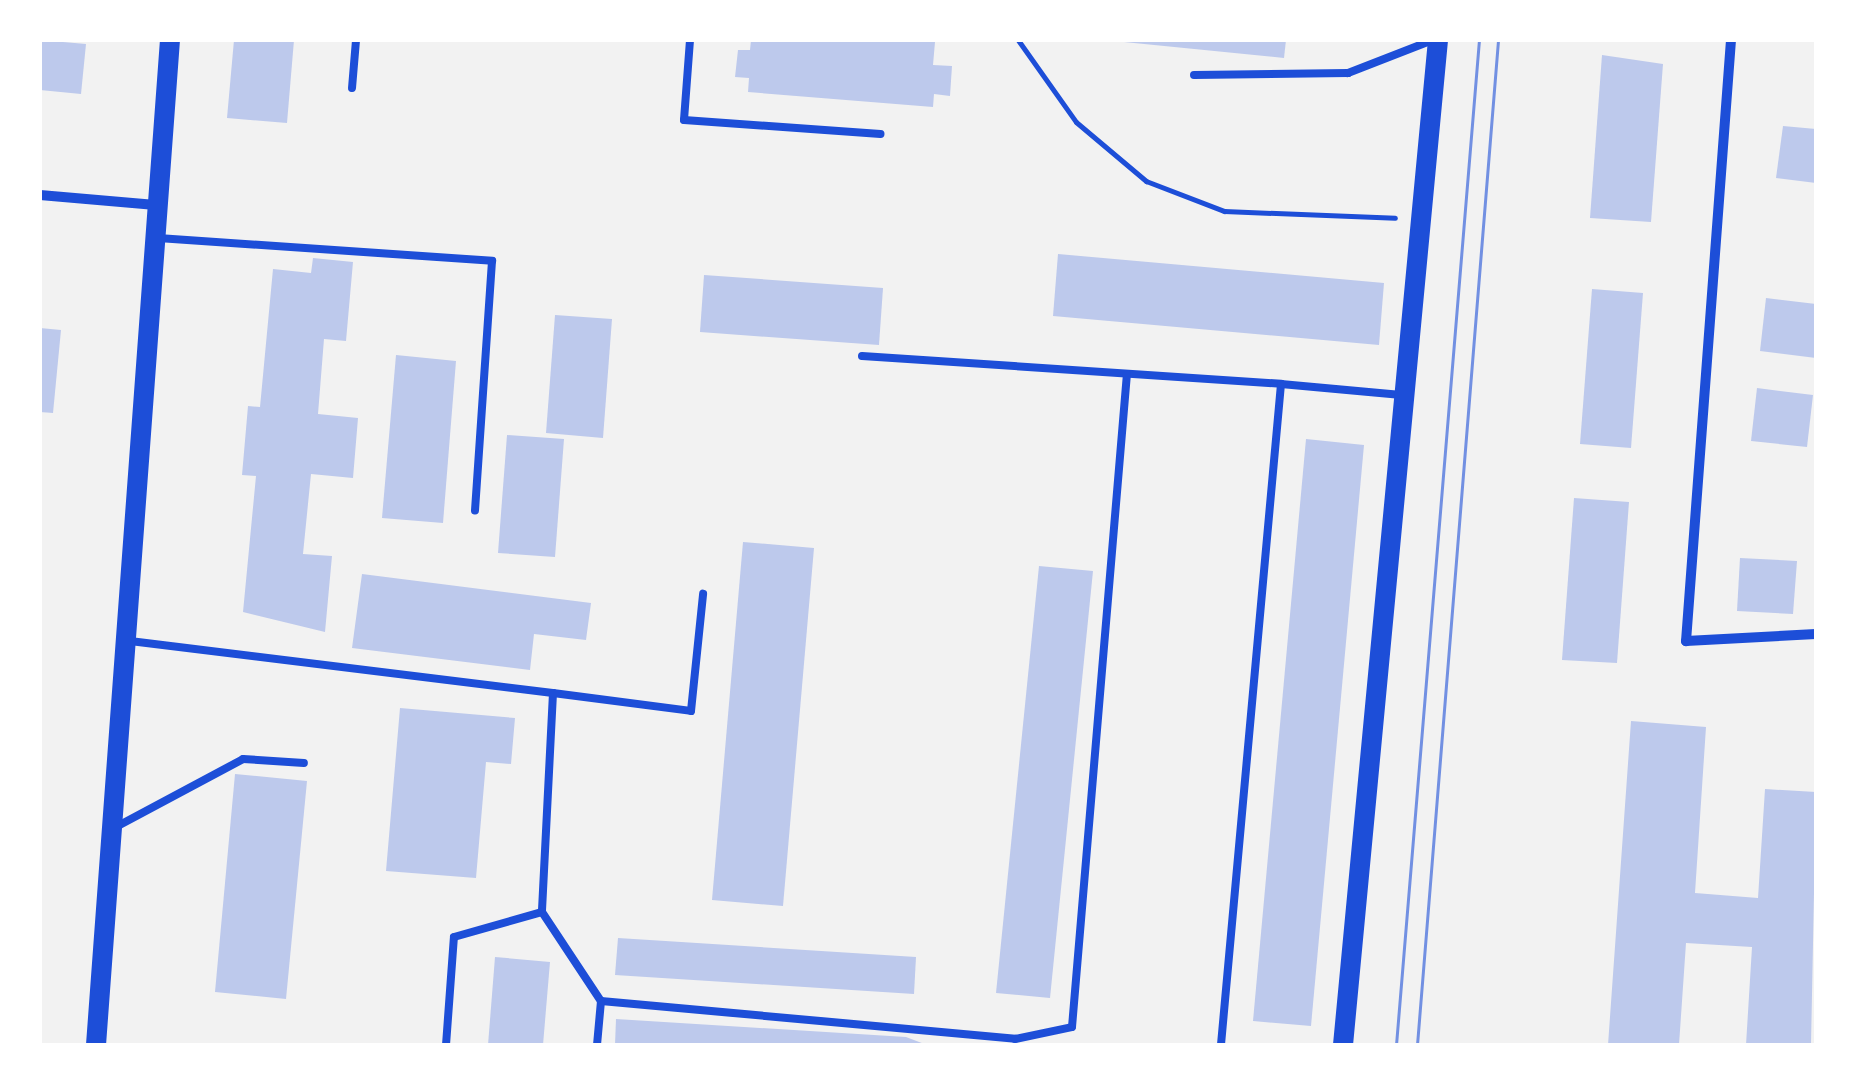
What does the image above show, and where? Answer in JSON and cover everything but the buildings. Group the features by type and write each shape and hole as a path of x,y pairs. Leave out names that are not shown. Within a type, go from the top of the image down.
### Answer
{"main road":[{"path":"96,1045 170,40"},
{"path":"1344,1045 1428,219 1435,40"}],"street":[{"path":"1731,40 1686,640 1816,634"},
{"path":"40,195 156,205"}],"lane":[{"path":"352,88 356,40"},
{"path":"690,40 684,120 881,134"},
{"path":"1194,74 1348,73 1435,40"},
{"path":"154,238 492,261 475,510"},
{"path":"862,356 1408,396"},
{"path":"601,1001 1015,1038 1072,1026 1128,374"},
{"path":"1221,1045 1281,384"},
{"path":"128,641 692,712 702,594"},
{"path":"553,694 542,912 601,1001 597,1045"},
{"path":"114,828 244,759 304,763"},
{"path":"446,1045 454,937 542,912"}],"path":[{"path":"1018,40 1076,122 1146,181 1224,211 1428,219"}],"tram line":[{"path":"1396,1045 1479,40"},
{"path":"1417,1045 1498,40"}]}
